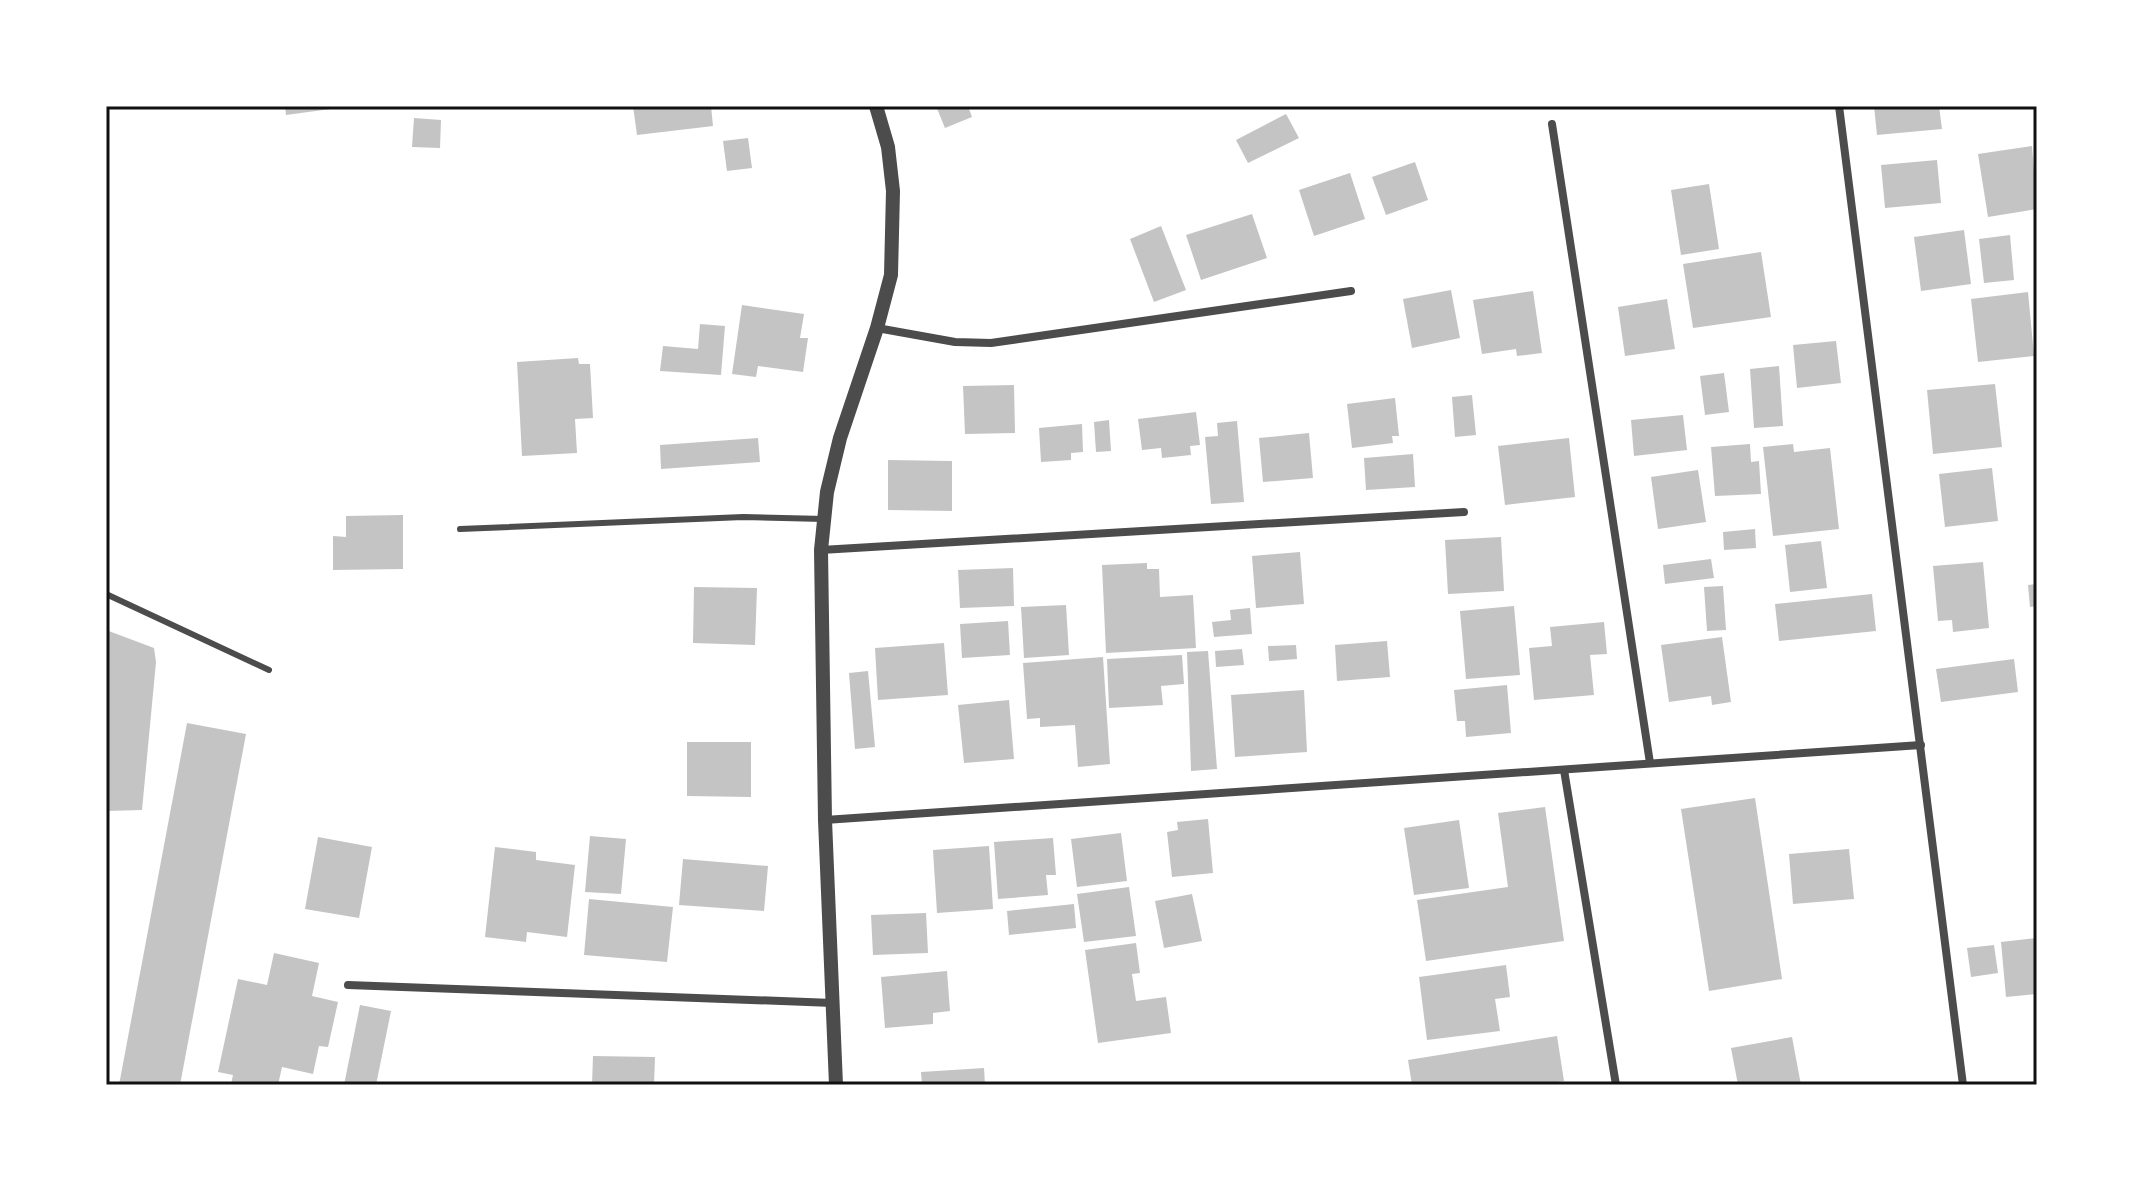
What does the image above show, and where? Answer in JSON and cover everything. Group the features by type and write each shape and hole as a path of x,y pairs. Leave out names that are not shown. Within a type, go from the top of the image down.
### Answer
{"street":[{"path":"836,1085 825,820 821,550 840,438 877,328 891,275 894,239 888,147 876,106"},
{"path":"1839,106 1963,1085"},
{"path":"1552,124 1650,763"},
{"path":"877,328 955,342 991,343 1351,291"},
{"path":"821,550 1464,512"},
{"path":"825,820 1921,745"},
{"path":"1564,770 1616,1085"},
{"path":"348,985 834,1003"}],"lane":[{"path":"460,529 743,517 824,519"},
{"path":"106,594 269,670"}],"building":[{"path":"285,106 338,106 338,108 286,115"},
{"path":"633,106 711,106 713,126 637,135"},
{"path":"936,106 968,106 972,117 945,128"},
{"path":"1874,106 1939,106 1942,129 1877,135"},
{"path":"1286,114 1299,138 1248,163 1236,140"},
{"path":"414,118 441,120 440,148 412,147"},
{"path":"748,138 752,168 727,171 723,141"},
{"path":"2032,146 2037,209 1988,217 1978,154"},
{"path":"1937,160 1941,203 1885,208 1881,165"},
{"path":"1415,162 1428,200 1386,215 1372,177"},
{"path":"1350,173 1365,219 1314,236 1299,190"},
{"path":"1709,184 1719,249 1681,255 1671,190"},
{"path":"1252,214 1267,258 1201,280 1186,235"},
{"path":"1161,226 1186,290 1154,302 1130,239"},
{"path":"1964,230 1971,284 1921,291 1914,237"},
{"path":"2010,235 2014,280 1984,283 1979,239"},
{"path":"1761,252 1771,317 1693,328 1683,264"},
{"path":"1451,290 1460,338 1412,348 1403,299"},
{"path":"1533,291 1542,353 1517,356 1516,349 1482,354 1473,300"},
{"path":"2028,292 2034,356 1978,362 1971,299"},
{"path":"1667,299 1675,349 1625,356 1618,307"},
{"path":"742,305 804,314 800,338 808,338 803,372 758,366 756,377 732,374"},
{"path":"700,324 725,326 721,375 660,371 663,346 698,349"},
{"path":"1836,341 1841,383 1797,388 1793,345"},
{"path":"578,358 579,364 590,364 593,418 575,419 577,453 522,456 517,362"},
{"path":"1779,366 1783,426 1754,428 1750,369"},
{"path":"1724,373 1729,412 1705,415 1700,376"},
{"path":"1995,384 2002,447 1933,454 1927,390"},
{"path":"1014,385 1015,433 965,434 963,386"},
{"path":"1472,395 1476,435 1455,437 1452,397"},
{"path":"1395,398 1399,436 1392,436 1393,443 1352,448 1347,404"},
{"path":"1196,412 1200,445 1190,446 1191,455 1162,458 1161,448 1142,450 1138,419"},
{"path":"1683,415 1687,450 1634,456 1631,420"},
{"path":"1109,420 1111,451 1096,452 1094,422"},
{"path":"1237,421 1244,502 1211,504 1205,437 1218,436 1217,423"},
{"path":"1082,424 1083,452 1071,453 1071,460 1041,462 1039,428"},
{"path":"1309,433 1313,478 1263,482 1259,438"},
{"path":"758,438 760,462 661,469 660,445"},
{"path":"1569,438 1575,497 1505,505 1498,446"},
{"path":"1750,444 1751,462 1759,461 1761,494 1715,496 1711,447"},
{"path":"1793,444 1794,452 1830,448 1839,529 1773,536 1763,447"},
{"path":"1413,454 1415,487 1366,490 1364,458"},
{"path":"888,460 952,461 952,511 888,510"},
{"path":"1992,468 1998,521 1945,527 1939,474"},
{"path":"1698,470 1706,522 1658,529 1651,477"},
{"path":"403,515 403,569 333,570 333,536 346,537 346,516"},
{"path":"1755,529 1756,548 1724,550 1723,532"},
{"path":"1501,537 1504,591 1448,594 1445,540"},
{"path":"1821,541 1827,588 1790,592 1785,545"},
{"path":"1300,552 1304,604 1256,608 1252,556"},
{"path":"1711,559 1714,578 1665,584 1663,565"},
{"path":"1983,562 1989,628 1953,632 1952,620 1938,621 1933,566"},
{"path":"1147,563 1147,569 1159,569 1160,597 1193,595 1196,648 1106,653 1102,565"},
{"path":"1013,568 1014,606 960,608 958,570"},
{"path":"2037,584 2037,606 2030,607 2028,585"},
{"path":"1723,586 1726,630 1707,631 1704,587"},
{"path":"694,587 757,588 755,645 693,643"},
{"path":"1872,594 1876,631 1779,641 1775,604"},
{"path":"1066,605 1069,655 1024,658 1021,607"},
{"path":"1514,606 1520,675 1466,679 1460,611"},
{"path":"1250,608 1252,634 1214,637 1212,622 1231,620 1230,610"},
{"path":"1008,621 1010,655 962,658 960,624"},
{"path":"1604,622 1607,654 1590,655 1594,695 1534,700 1529,648 1552,646 1550,627"},
{"path":"106,630 154,648 156,662 142,810 106,811"},
{"path":"1722,637 1731,702 1712,705 1711,696 1669,702 1661,645"},
{"path":"1387,641 1390,677 1337,681 1335,645"},
{"path":"944,643 948,695 878,700 875,648"},
{"path":"1296,645 1297,659 1269,661 1268,646"},
{"path":"1242,649 1244,665 1216,667 1215,651"},
{"path":"1208,651 1217,769 1191,771 1187,652"},
{"path":"1182,655 1184,684 1161,686 1163,705 1109,708 1107,659"},
{"path":"1103,657 1110,764 1078,767 1075,725 1040,727 1040,718 1027,719 1023,663"},
{"path":"2014,659 2018,692 1941,702 1936,669"},
{"path":"868,671 875,747 855,749 849,673"},
{"path":"1507,685 1511,733 1466,737 1465,721 1457,721 1454,690"},
{"path":"1304,690 1307,752 1235,757 1231,695"},
{"path":"1009,700 1014,759 964,763 958,705"},
{"path":"187,723 246,734 180,1085 119,1085"},
{"path":"687,742 751,742 751,797 687,796"},
{"path":"1755,798 1782,979 1709,991 1681,809"},
{"path":"1545,807 1564,941 1426,961 1417,900 1508,887 1498,813"},
{"path":"1208,819 1213,873 1172,877 1167,832 1178,830 1177,822"},
{"path":"1459,820 1469,888 1414,895 1404,828"},
{"path":"1121,833 1127,881 1077,887 1071,839"},
{"path":"590,836 626,839 621,894 585,892"},
{"path":"318,837 372,847 359,918 305,909"},
{"path":"1053,838 1056,875 1046,875 1048,895 998,899 994,842"},
{"path":"989,846 993,909 937,913 933,850"},
{"path":"495,847 536,852 536,860 575,865 567,937 527,932 526,942 485,937"},
{"path":"1849,849 1854,899 1793,904 1789,854"},
{"path":"683,859 768,866 764,911 679,905"},
{"path":"1129,887 1136,936 1084,942 1077,894"},
{"path":"1192,894 1202,941 1164,948 1155,901"},
{"path":"589,899 673,907 667,962 584,955"},
{"path":"1074,904 1076,928 1009,935 1007,911"},
{"path":"926,913 928,953 873,955 871,915"},
{"path":"2037,938 2037,994 2006,997 2001,942"},
{"path":"1136,943 1140,973 1132,974 1136,1001 1166,997 1171,1033 1098,1043 1085,950"},
{"path":"1994,945 1998,973 1971,977 1967,948"},
{"path":"274,953 319,963 312,996 338,1002 328,1047 319,1046 313,1074 282,1067 278,1085 231,1084 233,1075 218,1072 238,979 267,985"},
{"path":"1506,965 1510,997 1495,999 1500,1031 1427,1040 1419,977"},
{"path":"947,971 950,1011 933,1013 933,1024 885,1028 881,977"},
{"path":"360,1005 391,1011 376,1085 344,1085"},
{"path":"1557,1036 1564,1081 1537,1085 1412,1085 1408,1060"},
{"path":"1792,1037 1801,1085 1738,1085 1731,1048"},
{"path":"593,1056 655,1057 654,1085 592,1085"},
{"path":"984,1068 985,1085 922,1085 921,1072"}]}
